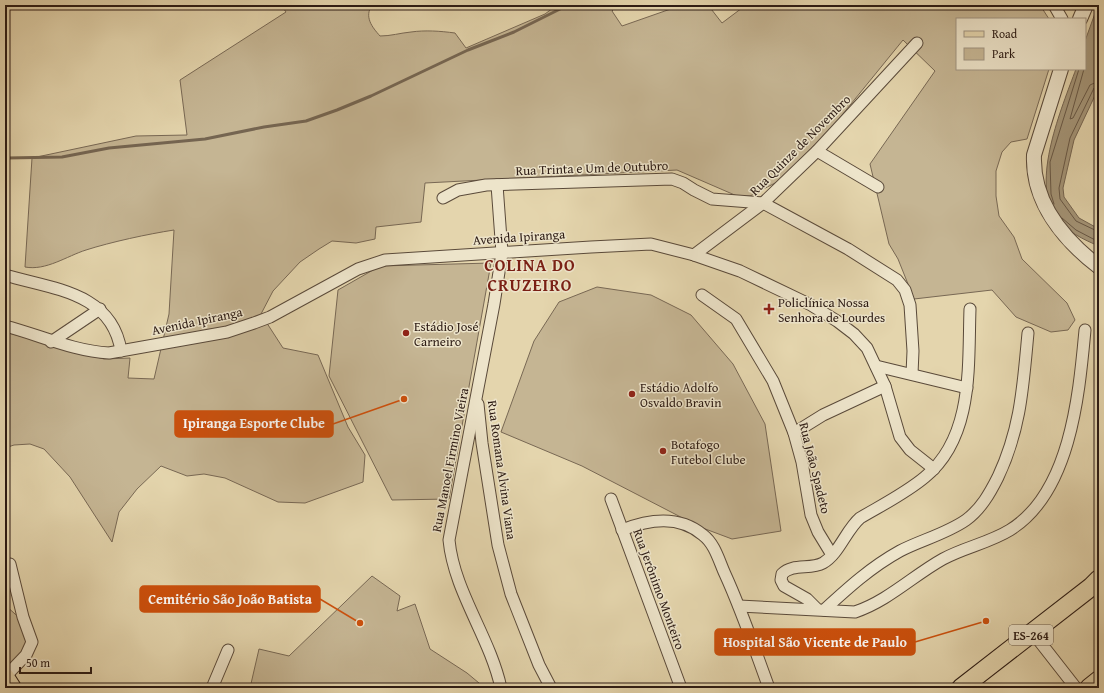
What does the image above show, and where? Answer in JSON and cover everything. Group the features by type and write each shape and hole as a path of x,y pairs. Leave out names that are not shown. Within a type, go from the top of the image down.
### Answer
{"main road":[{"name":"ES-264","path":"961,688 1092,587 1099,579"},
{"path":"5,677 12,688"},
{"path":"1089,688 1099,680"}],"street":[{"path":"1054,5 1061,18"},
{"path":"1080,18 1086,5"},
{"name":"Rua Quinze de Novembro","path":"694,255 763,203 817,151 917,43"},
{"path":"1061,70 1034,155 1033,170 1036,184 1053,219 1068,240 1080,253 1099,267"},
{"path":"817,151 878,187"},
{"name":"Rua Trinta e Um de Outubro","path":"442,198 458,190 497,185 672,179 683,183 712,199 763,203"},
{"name":"Rua Manoel Firmino Vieira","path":"497,185 502,253 494,304 449,540 450,550 459,581 492,661 501,688"},
{"path":"763,203 848,249 897,280 905,290 910,305 913,351 912,374"},
{"name":"Avenida Ipiranga","path":"5,326 51,342 96,352 121,352 227,332 254,324 270,317 358,269 385,260 651,244 694,255 740,272 811,305 837,321 854,334 867,348 885,386 900,437 910,450 934,469"},
{"path":"5,275 67,292 100,308 112,327 121,352"},
{"name":"Rua João Spadeto","path":"702,295 732,315 740,325 774,381 794,433 802,462 811,515 818,532 832,555"},
{"path":"51,342 100,308"},
{"path":"820,609 804,596 784,586 781,580 782,574 790,568 816,566 824,563 832,555 853,524 860,518 915,484 934,469 952,444 960,422 967,388 970,309"},
{"path":"739,606 855,612 871,606 943,559 993,540 1027,517 1047,489 1059,466 1069,438 1080,378 1085,330"},
{"path":"820,609 885,560 956,525 974,513 980,506 990,492 1014,438 1022,402 1028,333"},
{"path":"876,366 967,388"},
{"path":"794,433 823,415 885,386"},
{"name":"Rua Romana Alvina Viana","path":"477,390 482,443 498,545 511,594 539,665 550,688"},
{"name":"Rua Jerônimo Monteiro","path":"610,499 681,688"},
{"path":"622,530 662,519 674,521 702,534 713,546 739,606 769,688"},
{"path":"5,677 26,656 32,642 22,617 10,564"},
{"path":"1033,633 1076,688"},
{"path":"212,688 228,650"}],"green space":[{"path":"281,5 372,5 369,14 370,22 380,36 422,31 455,33 466,48 545,14 557,5 618,5 612,11 622,26 682,5 708,5 722,23 746,5 1040,5 1048,18 956,18 956,70 1049,70 1027,139 1011,142 1002,152 996,171 996,196 999,216 1014,237 1022,259 1067,303 1075,320 1068,330 1051,332 1016,317 992,290 914,299 898,259 889,244 870,164 935,71 903,40 816,147 777,182 750,196 737,196 677,170 425,183 421,222 376,227 375,239 356,243 332,241 319,249 300,262 273,291 261,314 283,348 318,355 348,427 365,455 363,482 305,503 278,502 225,478 204,474 187,476 161,466 137,489 119,512 112,542 70,477 44,449 30,444 14,445 5,448 5,332 104,359 130,358 128,378 154,379 169,314 174,230 130,238 96,247 41,267 25,267 32,158 136,136 187,135 180,80 286,12"},
{"name":"Estádio José Carneiro","path":"491,263 449,499 392,500 329,376 338,290 380,266"},
{"name":"Estádio Adolfo Osvaldo Bravin","path":"597,287 651,295 691,315 733,364 765,424 781,531 732,539 700,527 582,466 501,432 534,341 559,302"},
{"path":"372,576 400,596 397,611 415,604 430,649 467,673 485,688 250,688 259,649 289,656"},
{"path":"5,605 33,630 22,656 5,677"}],"water":[{"path":"1098,5 1099,87 1074,140 1063,188 1064,197 1079,218 1099,229 1099,246 1076,235 1060,223 1049,203 1046,185 1047,165 1051,144 1063,103 1076,70 1086,70 1086,38"}],"waterway":[{"path":"5,156 7,158 62,157 109,148 205,139 264,127 306,121 371,96 468,50 514,32 568,5"}],"place":[{"name":"Policlínica Nossa Senhora de Lourdes","path":"769,309"},
{"name":"Estádio José Carneiro","path":"406,333"},
{"name":"Estádio Adolfo Osvaldo Bravin","path":"632,394"},
{"name":"Ipiranga Esporte Clube","path":"404,399"},
{"name":"Botafogo Futebol Clube","path":"663,451"},
{"name":"Hospital São Vicente de Paulo","path":"986,621"},
{"name":"Cemitério São João Batista","path":"360,623"}],"district":[{"name":"COLINA DO CRUZEIRO","path":"530,274"}]}
